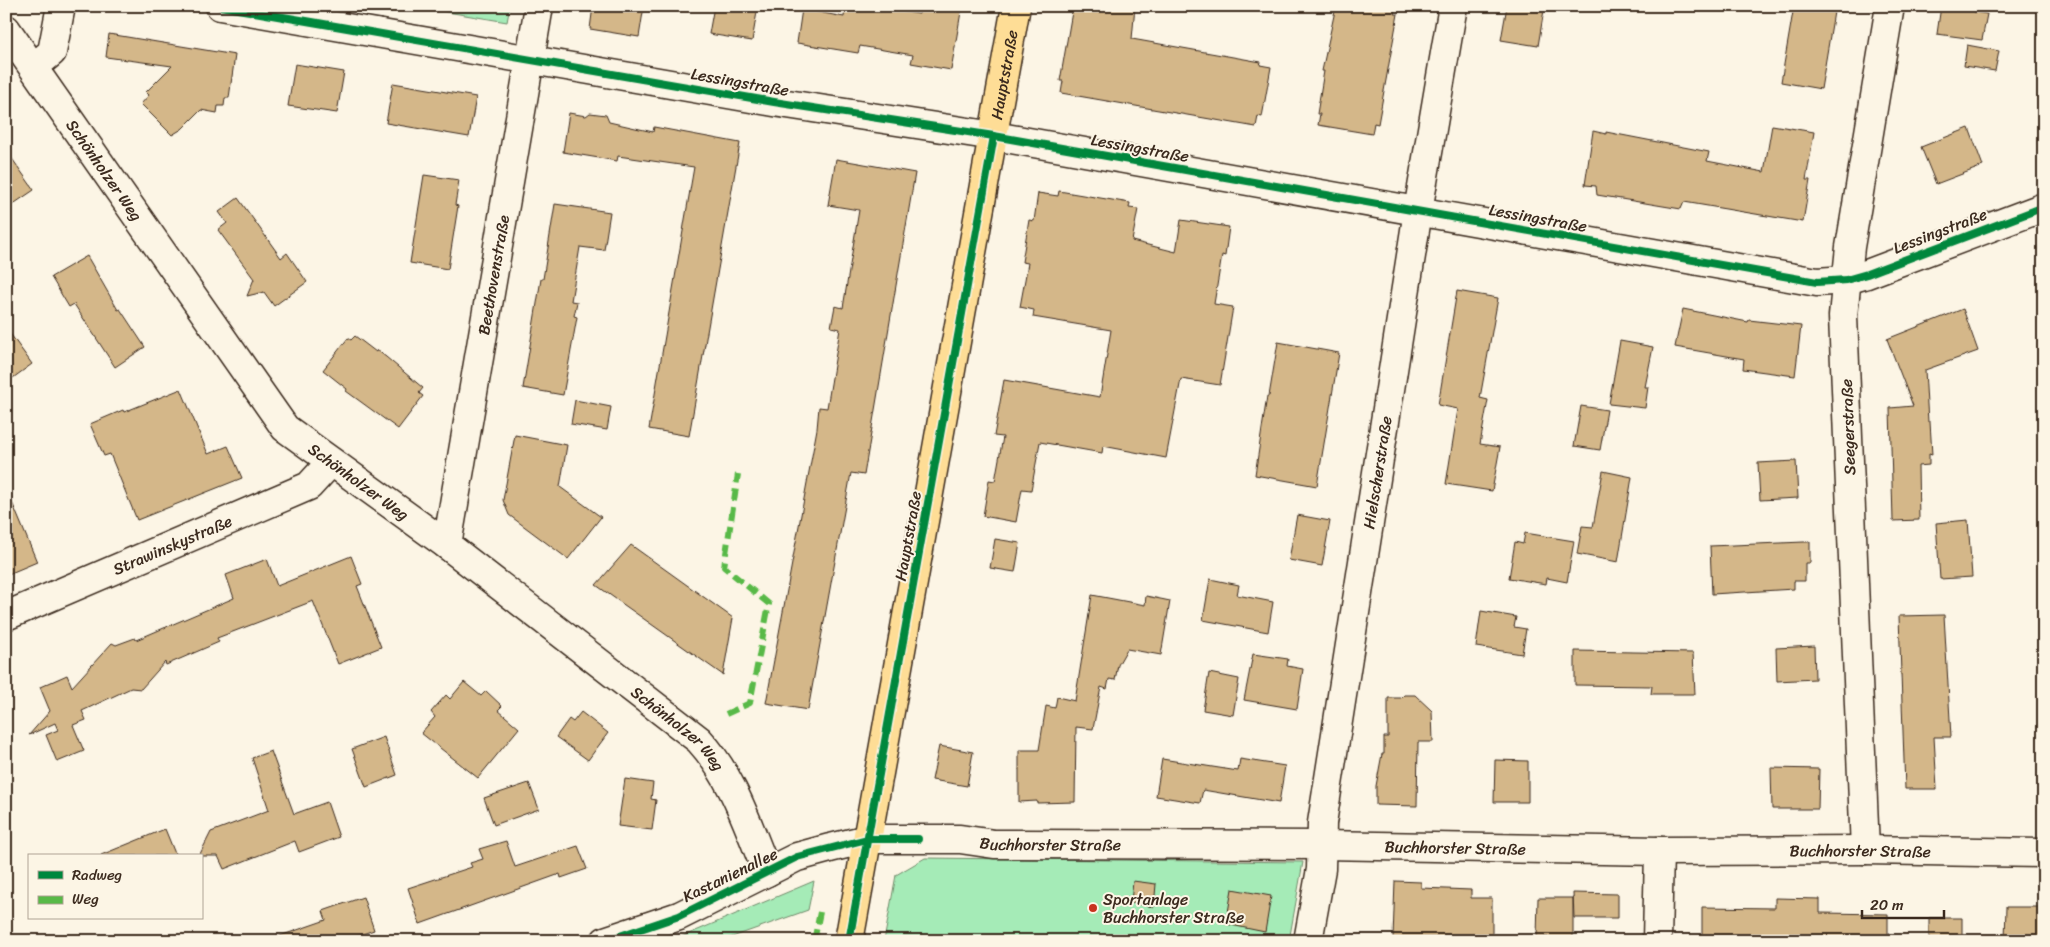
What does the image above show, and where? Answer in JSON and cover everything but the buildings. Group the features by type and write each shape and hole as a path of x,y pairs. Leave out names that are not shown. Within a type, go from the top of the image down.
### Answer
{"main road":[{"name":"Hauptstraße","path":"849,941 1016,6"}],"street":[{"path":"34,67 52,52 61,6"},
{"name":"Lessingstraße","path":"220,6 530,58 774,102 994,136 1817,282 1846,280 1868,274 2044,206"},
{"name":"Beethovenstraße","path":"447,545 539,6"},
{"name":"Hielscherstraße","path":"1308,941 1321,869 1322,823 1418,211 1453,6"},
{"name":"Seegerstraße","path":"1866,850 1843,316 1850,247 1890,6"},
{"name":"Schönholzer Weg","path":"6,29 284,428 447,545 699,740 716,760 734,792 767,872"},
{"name":"Strawinskystraße","path":"6,616 309,486 331,462"},
{"name":"Buchhorster Straße","path":"868,839 960,839 994,844 1322,845 1659,851 1866,850 2044,852"},
{"name":"Kastanienallee","path":"605,941 679,916 797,857 868,839"},
{"path":"1657,941 1659,851"}],"green space":[{"path":"411,6 510,6 507,22"},
{"name":"Sportanlage Buchhorster Straße","path":"925,858 1303,862 1289,941 884,941 896,875"},
{"path":"814,881 808,910 721,941 672,941"}],"marked path":[{"path":"726,714 750,703 769,604 724,567 738,474"},
{"path":"814,941 820,912"}],"cycle path":[{"path":"220,6 774,102 994,136 1817,282 1846,280 1867,274 2044,207"},
{"path":"849,941 994,136"},
{"path":"605,941 679,916 797,857 867,839 918,839"}],"place":[{"name":"Sportanlage Buchhorster Straße","path":"1093,908"}]}
